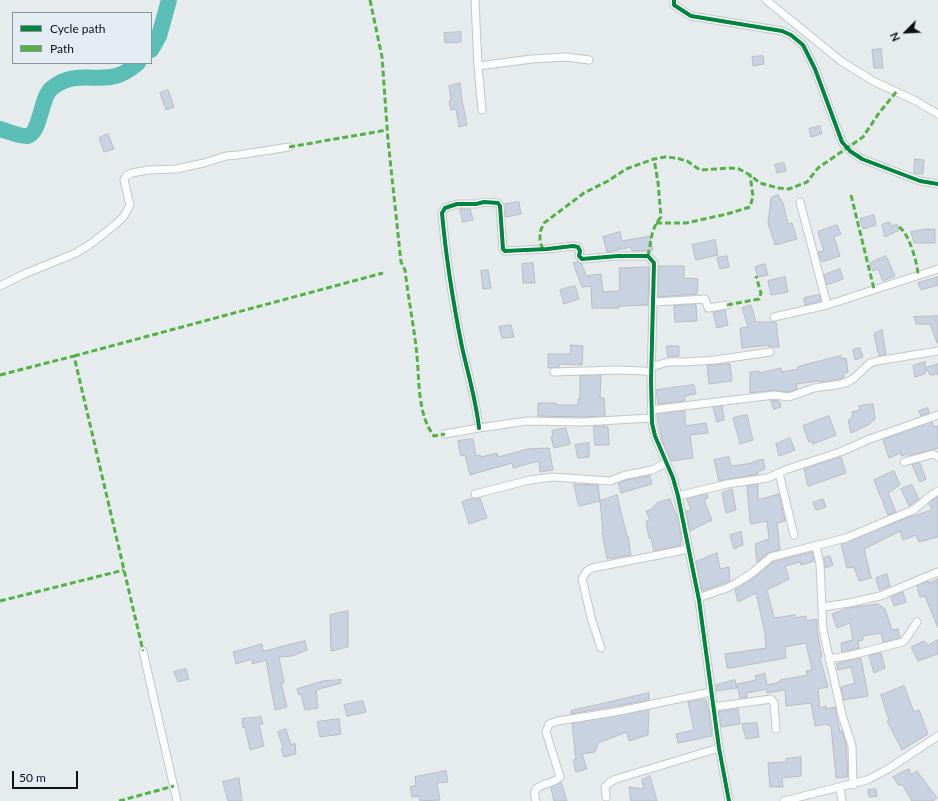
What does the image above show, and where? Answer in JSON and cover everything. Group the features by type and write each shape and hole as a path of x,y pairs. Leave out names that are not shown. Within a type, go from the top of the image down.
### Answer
{"street":[{"path":"475,0 482,110"},
{"path":"674,0 674,5 691,16 782,30 791,35 802,45 815,69 842,142 850,151 862,159 920,181 938,184"},
{"path":"766,0 841,61 873,81 910,98 938,114"},
{"path":"791,35 800,27"},
{"path":"478,66 545,58 566,57 589,60"},
{"path":"0,286 45,265 72,255 92,243 116,224 124,216 130,205 124,180 126,176 132,173 148,170 176,169 204,163 226,156 289,147"},
{"path":"480,428 476,404 462,347 446,259 442,213 445,208 457,204 476,204 484,202 498,203 500,206 503,249 505,251 574,246 578,247 580,251 579,256 582,259 618,256 648,256 654,263 651,418 655,436 678,496 689,549 705,639 710,692 729,801"},
{"path":"800,202 827,305"},
{"path":"774,317 827,305 930,270 938,269"},
{"path":"653,302 705,299 708,308 727,305"},
{"path":"651,410 774,395 789,397 814,388 845,383 853,379 870,363 938,351"},
{"path":"554,372 644,371 651,370 668,362 708,360 770,352"},
{"path":"678,496 727,484 768,478 938,415"},
{"path":"445,434 527,422 582,422 651,418"},
{"path":"904,462 934,454 938,457"},
{"path":"475,494 530,480 553,477 610,481 626,475 652,470 666,463"},
{"path":"779,473 794,535"},
{"path":"698,598 728,588 752,573 772,556 846,538 907,513 921,505 924,500 938,491"},
{"path":"816,546 820,564 824,630 842,715 852,746 853,785"},
{"path":"601,648 592,621 582,579 587,571 592,568 689,549"},
{"path":"823,607 856,602 880,596 938,572"},
{"path":"830,659 902,642 917,622"},
{"path":"143,651 177,801"},
{"path":"536,801 535,792 537,788 541,785 557,780 560,777 546,732 549,724 710,692"},
{"path":"713,707 771,699 774,703 776,729"},
{"path":"784,801 853,785 867,780 888,769 938,736"},
{"path":"606,797 605,787 616,778 719,748"},
{"path":"840,788 842,801"}],"building":[{"path":"461,32 461,42 445,43 444,33"},
{"path":"881,49 883,68 874,68 872,50"},
{"path":"763,56 764,64 753,66 752,57"},
{"path":"460,83 467,125 459,127 456,109 451,110 449,101 451,101 449,86"},
{"path":"168,90 174,107 166,110 160,93"},
{"path":"820,126 822,134 811,137 809,129"},
{"path":"108,134 114,149 104,152 99,138"},
{"path":"915,159 924,160 923,174 914,173"},
{"path":"784,163 786,171 777,173 775,165"},
{"path":"778,195 783,203 788,224 792,223 797,239 775,245 768,223 771,198"},
{"path":"519,202 521,214 506,217 505,204"},
{"path":"460,209 470,209 473,220 463,222"},
{"path":"874,215 876,225 863,229 860,219"},
{"path":"889,222 892,226 897,224 899,230 885,237 882,225"},
{"path":"837,225 841,234 834,237 840,256 822,262 818,252 824,251 818,232"},
{"path":"935,229 935,243 914,243 911,232"},
{"path":"620,232 622,241 650,236 653,250 632,251 631,247 607,252 603,237"},
{"path":"715,240 718,255 696,260 692,245"},
{"path":"727,256 729,267 720,269 717,258"},
{"path":"886,256 895,276 883,281 878,269 873,271 870,263"},
{"path":"578,262 582,264 586,276 601,274 603,292 620,291 619,268 649,267 648,305 619,306 619,308 592,308 591,286 582,287 573,263"},
{"path":"533,263 535,283 523,283 522,264"},
{"path":"765,264 768,275 758,277 755,267"},
{"path":"659,266 684,266 684,278 698,279 697,294 658,297"},
{"path":"840,269 843,279 827,285 824,275"},
{"path":"488,270 491,288 483,289 481,271"},
{"path":"785,277 788,292 771,295 768,281"},
{"path":"938,277 938,285 921,290 918,283"},
{"path":"575,286 579,299 564,304 560,290"},
{"path":"819,295 821,301 805,305 804,298"},
{"path":"696,305 697,321 675,322 674,306"},
{"path":"751,305 756,322 776,322 779,347 769,347 769,345 742,348 740,328 748,327 742,308"},
{"path":"725,310 728,325 717,328 713,313"},
{"path":"938,316 937,343 930,324 916,324 914,317"},
{"path":"511,325 514,337 502,338 499,327"},
{"path":"882,330 886,354 879,356 874,334"},
{"path":"571,345 583,346 582,365 560,364 559,367 548,368 548,354 570,354"},
{"path":"667,346 679,346 679,356 668,357"},
{"path":"860,348 863,357 855,360 853,350"},
{"path":"841,356 841,359 846,358 848,372 840,379 796,384 797,389 788,392 774,390 750,393 750,372 759,371 759,373 781,368 782,372 798,369 797,367"},
{"path":"925,362 925,374 915,377 913,366"},
{"path":"730,364 732,381 709,384 707,366"},
{"path":"938,364 938,374 930,375 925,368"},
{"path":"601,375 600,398 604,398 605,416 538,416 538,403 578,405 578,399 580,399 580,376"},
{"path":"694,385 696,394 685,396 685,401 658,404 656,390"},
{"path":"771,400 779,401 781,407 774,409"},
{"path":"873,404 875,419 868,425 851,433 848,420 852,418 852,412 860,410 859,406"},
{"path":"722,406 724,420 717,422 713,407"},
{"path":"928,408 929,413 921,416 919,411"},
{"path":"685,411 685,426 706,423 708,433 690,435 693,458 671,461 662,440 657,414"},
{"path":"747,415 753,440 740,444 733,418"},
{"path":"829,416 836,435 813,444 812,441 809,442 803,426"},
{"path":"932,422 934,427 938,426 938,448 909,456 908,454 901,456 901,453 889,458 883,440"},
{"path":"594,426 608,427 609,445 595,445"},
{"path":"566,428 570,444 554,448 551,437 553,436 552,431"},
{"path":"790,438 795,450 779,456 776,444"},
{"path":"473,439 476,456 480,455 481,457 497,453 498,457 528,449 549,448 553,470 540,472 539,461 513,468 512,463 470,475 465,455 461,456 458,441"},
{"path":"589,443 589,457 578,458 575,445"},
{"path":"729,457 731,466 747,464 763,459 765,469 758,472 758,474 719,481 714,460"},
{"path":"841,457 846,473 808,486 804,469"},
{"path":"920,463 926,479 920,482 912,465"},
{"path":"894,471 900,485 888,493 896,512 888,515 874,480"},
{"path":"650,476 652,484 621,493 618,483"},
{"path":"574,484 598,485 600,501 579,506"},
{"path":"758,485 758,500 779,494 785,521 777,523 780,550 768,553 757,562 755,544 769,539 767,521 751,524 750,520 747,486"},
{"path":"912,485 919,499 909,506 901,489"},
{"path":"732,489 736,510 726,513 722,493"},
{"path":"707,494 708,498 704,500 712,520 690,531 686,511 691,510 687,499"},
{"path":"617,495 628,536 631,555 607,559 602,532 600,501"},
{"path":"938,497 938,537 919,542 916,535 903,540 900,531 864,549 871,578 859,581 854,567 847,568 841,544 901,520 932,510 929,503"},
{"path":"473,498 480,498 487,518 469,524 462,502"},
{"path":"670,499 676,515 677,514 681,545 654,551 651,538 649,538 646,521 650,520 646,511 652,509 657,503"},
{"path":"823,499 826,507 816,510 813,503"},
{"path":"741,532 743,545 734,549 730,535"},
{"path":"812,552 814,561 801,565 800,562 785,566 789,579 767,590 774,618 795,615 795,618 806,616 806,621 817,619 817,630 822,657 820,658 828,687 818,689 820,708 826,706 826,709 835,707 840,732 842,731 846,744 848,777 836,778 831,726 825,724 815,726 811,703 786,706 785,690 767,693 767,689 747,693 747,697 740,698 737,684 756,680 755,676 765,673 767,685 780,682 780,680 807,675 806,671 812,670 806,643 785,647 786,658 727,668 725,654 766,648 765,633 756,593 738,602 735,590 755,577 773,562"},
{"path":"717,553 720,569 729,567 730,581 702,591 696,562"},
{"path":"830,556 833,565 825,568 824,558"},
{"path":"887,574 890,586 879,590 876,578"},
{"path":"938,579 938,628 925,596 920,597 917,586 928,581 929,583"},
{"path":"903,592 906,602 894,606 891,597"},
{"path":"878,604 885,609 892,630 898,629 900,638 883,642 881,633 863,636 863,640 858,641 859,648 842,652 841,643 853,640 850,623 837,628 832,614 849,608"},
{"path":"348,611 348,647 331,651 330,615"},
{"path":"938,640 938,654 918,661 911,647 924,641 928,645"},
{"path":"305,641 307,650 292,656 279,657 284,683 281,683 287,707 275,710 266,660 252,664 252,659 236,664 233,652 262,644 263,651"},
{"path":"881,653 885,668 874,673 869,656"},
{"path":"861,658 868,696 844,700 841,687 855,683 851,667 838,670 837,664"},
{"path":"186,669 189,679 178,682 174,672"},
{"path":"341,680 341,683 316,690 318,708 305,710 301,694 299,695 297,689 323,681"},
{"path":"735,680 737,688 716,691 716,685"},
{"path":"904,686 914,712 919,710 928,734 902,750 887,721 889,720 881,695"},
{"path":"649,693 649,700 571,714 571,711"},
{"path":"706,700 712,736 678,743 676,734 694,730 688,702"},
{"path":"363,701 366,712 347,716 344,705"},
{"path":"738,709 740,724 721,727 719,712"},
{"path":"649,710 648,735 629,741 627,732 598,743 595,752 582,754 587,769 576,772 573,760 576,759 572,724"},
{"path":"261,717 263,724 259,725 264,746 250,750 245,727 243,728 242,719"},
{"path":"339,719 341,734 320,737 317,722"},
{"path":"757,723 759,737 746,739 742,724"},
{"path":"286,729 291,745 295,743 296,754 284,757 278,732"},
{"path":"801,757 801,776 782,778 783,787 770,787 768,763 786,762 786,759"},
{"path":"909,769 911,775 917,771 937,798 933,801 912,801 902,784 899,786 893,777"},
{"path":"446,771 448,782 437,783 440,800 420,801 419,796 412,797 410,787 416,785 415,777"},
{"path":"650,776 657,801 631,801 629,787 644,789 642,780"},
{"path":"239,778 242,801 228,801 223,782"},
{"path":"561,782 567,801 554,801 551,788"},
{"path":"876,789 877,796 869,797 868,790"}],"waterway":[{"path":"152,48 159,36 169,0"},
{"path":"0,129 24,136 32,134 38,122 48,93 59,83 74,78 103,78 114,76 125,72 137,64"}],"marked path":[{"path":"370,0 382,57 388,140 401,262 405,270 417,358 421,405 428,427 434,436 445,434"},
{"path":"543,249 540,242 540,232 544,223 584,193 608,181 626,169 654,159 665,157 676,158 687,161 700,170 731,168 739,169 760,183 778,188 789,189 807,182 818,168 863,137 879,113 897,91"},
{"path":"289,147 387,130"},
{"path":"648,256 653,230 661,217 658,182 654,159"},
{"path":"656,223 686,223 727,214 750,207 753,196 750,175"},
{"path":"851,195 874,289"},
{"path":"899,227 903,230 909,241 916,262 918,274"},
{"path":"74,356 383,273"},
{"path":"727,305 759,299 761,293 756,276"},
{"path":"0,375 74,356 143,651"},
{"path":"0,601 124,570"},
{"path":"119,801 174,786"}],"cycle path":[{"path":"674,0 674,5 691,16 782,31 791,35 803,45 815,69 842,142 850,151 862,159 920,181 938,184"},
{"path":"479,428 450,280 442,213 445,208 457,204 476,204 484,202 498,203 500,206 503,249 505,251 573,246 578,247 580,251 579,256 582,259 618,256 648,256 654,263 651,381 652,423 655,436 673,478 678,496 699,600 719,748 729,801"}]}
